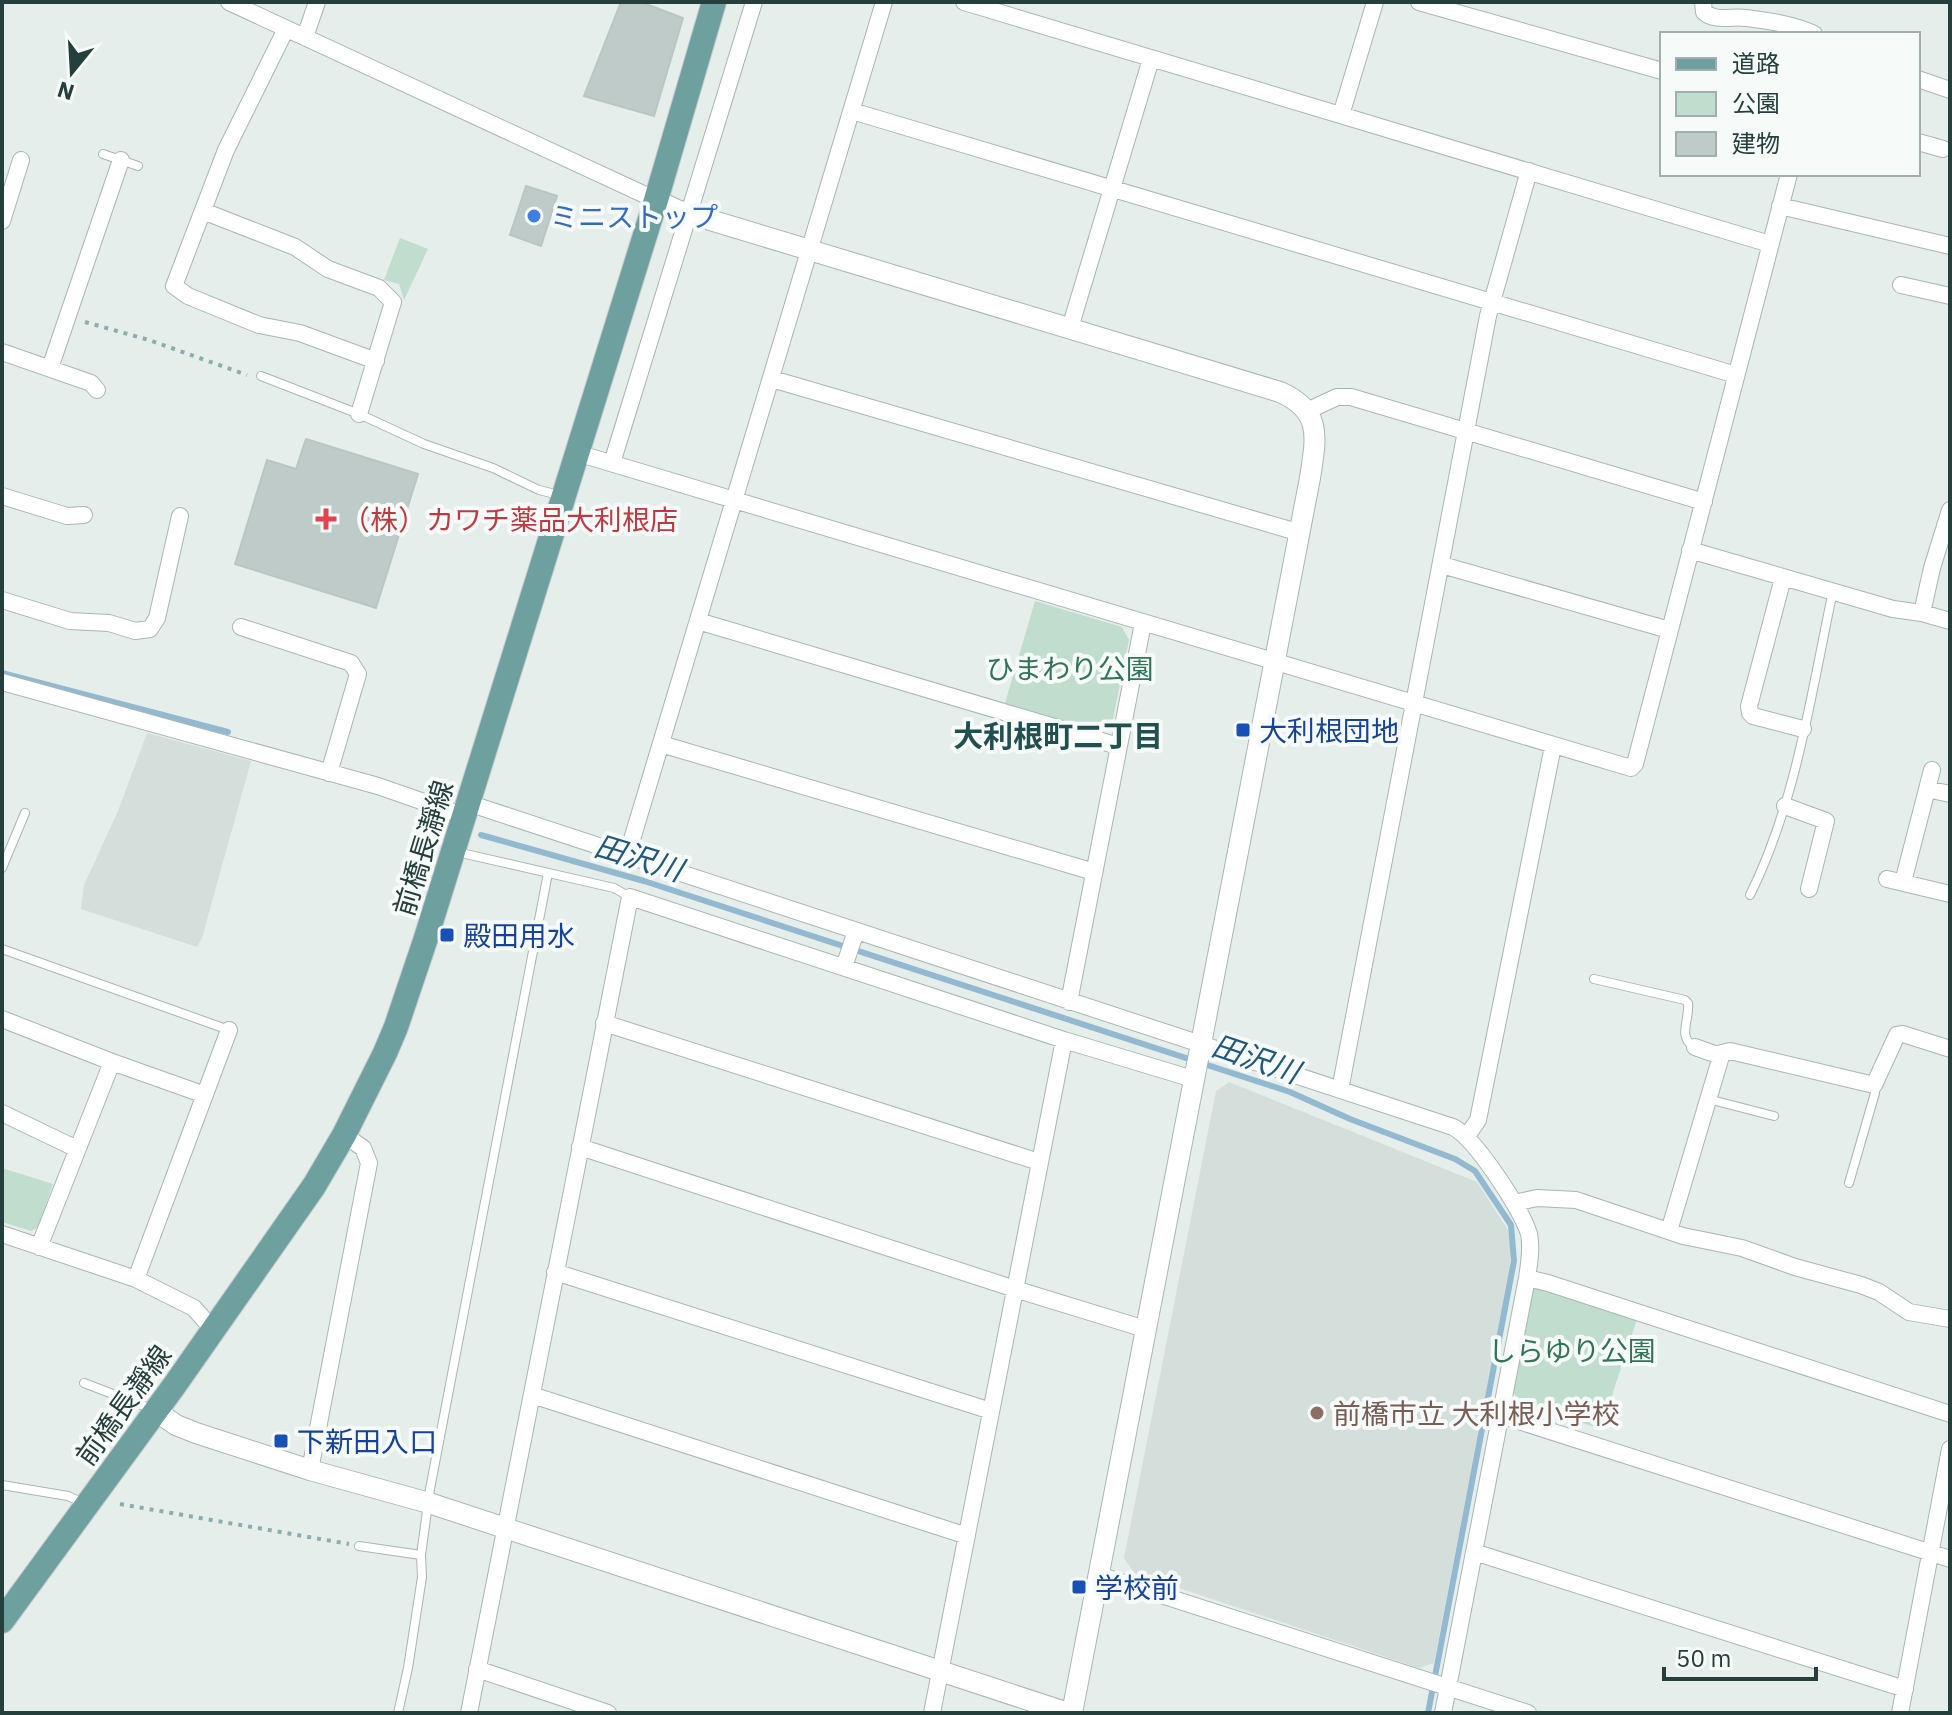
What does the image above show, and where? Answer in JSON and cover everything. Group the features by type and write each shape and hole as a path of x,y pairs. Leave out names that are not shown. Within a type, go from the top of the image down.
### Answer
{"main road":[{"name":"前橋長瀞線","path":"2,1621 287,1226 344,1135 396,1027 564,497 714,2"}],"street":[{"path":"156,1411 176,1425 196,1433 310,1470 429,1503 1070,1713 1315,448 1314,425 1295,398 688,213 229,2"},
{"path":"305,37 317,2"},
{"path":"612,463 754,2"},
{"path":"627,856 884,2"},
{"path":"964,2 1770,244"},
{"path":"1341,115 1375,2"},
{"path":"1419,2 1660,70"},
{"path":"1703,2 1704,12 1711,18 1737,17 1784,24 1808,32"},
{"path":"286,29 226,150 174,286 188,296 259,325 300,333 376,361"},
{"path":"1070,328 1151,59"},
{"path":"1920,80 1950,90"},
{"path":"852,111 1736,375"},
{"path":"1920,143 1943,149"},
{"path":"2,221 21,160"},
{"path":"50,368 121,160"},
{"path":"1340,1090 1491,301 1529,171"},
{"path":"577,453 1625,768 1635,764 1788,176"},
{"path":"1780,206 1950,246"},
{"path":"203,211 295,247 328,269 379,288 393,302 359,414"},
{"path":"1901,285 1950,296"},
{"path":"2,352 91,383 97,390"},
{"path":"772,379 1297,532"},
{"path":"1307,411 1337,397 1351,397 1704,502"},
{"path":"2,496 67,516 84,515"},
{"path":"1922,613 1950,510"},
{"path":"2,600 70,621 109,623 135,631 150,629 157,618 180,516"},
{"path":"1690,550 1893,609 1950,621"},
{"path":"1442,565 1669,630"},
{"path":"1783,578 1749,706 1753,716 1803,729"},
{"path":"698,621 1118,746"},
{"path":"1069,1002 1143,623"},
{"path":"241,627 351,663 358,674 329,773"},
{"path":"2,682 627,856 1453,1127 1467,1136 1514,1203 1529,1236 1527,1278 1443,1713"},
{"path":"661,744 1094,872"},
{"path":"1467,1136 1478,1120 1553,746"},
{"path":"1932,770 1895,880 1950,894"},
{"path":"1927,789 1950,794"},
{"path":"1785,806 1826,821 1809,889"},
{"path":"469,1713 630,897 1064,1040 1193,1079"},
{"path":"844,967 856,931"},
{"path":"2,1019 205,1095"},
{"path":"604,1023 1039,1162"},
{"path":"136,1279 229,1030"},
{"path":"1695,1047 1720,1056 1730,1051 1874,1085 1897,1035 1903,1034 1950,1049"},
{"path":"932,1713 1064,1040"},
{"path":"1669,1231 1720,1056"},
{"path":"39,1247 112,1062"},
{"path":"2,1113 77,1149"},
{"path":"310,1470 369,1163 363,1148 344,1135"},
{"path":"580,1147 1145,1329"},
{"path":"1514,1203 1537,1198 1576,1200 1694,1239 1742,1248 1795,1267 1871,1288 1909,1312 1950,1319"},
{"path":"2,1234 136,1279 194,1308 214,1331"},
{"path":"555,1272 991,1411"},
{"path":"1527,1278 1950,1414"},
{"path":"532,1395 967,1536"},
{"path":"1500,1415 1950,1559"},
{"path":"1900,1713 1950,1449"},
{"path":"1474,1552 1905,1689"},
{"path":"1099,1575 1528,1713"},
{"path":"477,1669 608,1713"}],"lane":[{"path":"103,154 138,166"},
{"path":"261,376 359,414 424,444 493,468 539,490 564,497"},
{"path":"1750,895 1785,806 1833,590"},
{"path":"2,868 25,813"},
{"path":"453,851 614,888 630,897"},
{"path":"398,1713 422,1577 421,1555 429,1503 548,873"},
{"path":"2,949 229,1030"},
{"path":"1594,979 1685,1000 1689,1016 1684,1033 1690,1045 1695,1047"},
{"path":"1849,1183 1875,1093 1874,1085"},
{"path":"1708,1099 1774,1116"},
{"path":"84,1383 156,1411"},
{"path":"2,1485 68,1496 87,1504"},
{"path":"359,1546 421,1555"}],"path":[{"path":"68,316 139,337 252,377 261,376"},
{"path":"120,1504 359,1546"}],"shaded area":[{"path":"147,733 251,761 197,947 81,909 84,885 118,811"},
{"name":"前橋市立 大利根小学校","path":"1229,1082 1477,1182 1508,1230 1510,1268 1434,1663 1419,1668 1134,1573 1124,1558 1216,1091"}],"green space":[{"path":"400,238 428,249 404,300 399,284 384,280"},
{"name":"ひまわり公園","path":"1035,601 1122,627 1129,640 1111,728 1101,733 1005,703"},
{"path":"2,1168 53,1184 38,1227 31,1231 2,1222"},
{"name":"しらゆり公園","path":"1548,1283 1639,1313 1601,1429 1520,1403 1512,1390 1530,1290"}],"building":[{"path":"621,2 641,2 683,18 654,116 584,96"},
{"name":"ミニストップ","path":"526,186 557,196 541,246 510,235"},
{"name":"（株）カワチ薬品大利根店","path":"306,439 418,474 376,608 235,564 267,460 296,469"}],"waterway":[{"name":"田沢川","path":"2,673 228,732"},
{"name":"田沢川","path":"481,835 644,881 1290,1092 1350,1119 1455,1159 1475,1171 1511,1225 1514,1261 1428,1713"}],"place":[{"name":"ミニストップ","path":"534,216"},
{"name":"（株）カワチ薬品大利根店","path":"326,519"},
{"name":"大利根団地","path":"1243,730"},
{"name":"殿田用水","path":"447,935"},
{"name":"前橋市立 大利根小学校","path":"1317,1413"},
{"name":"下新田入口","path":"281,1441"},
{"name":"学校前","path":"1079,1587"}],"district":[{"name":"大利根町二丁目","path":"1058,735"}]}
